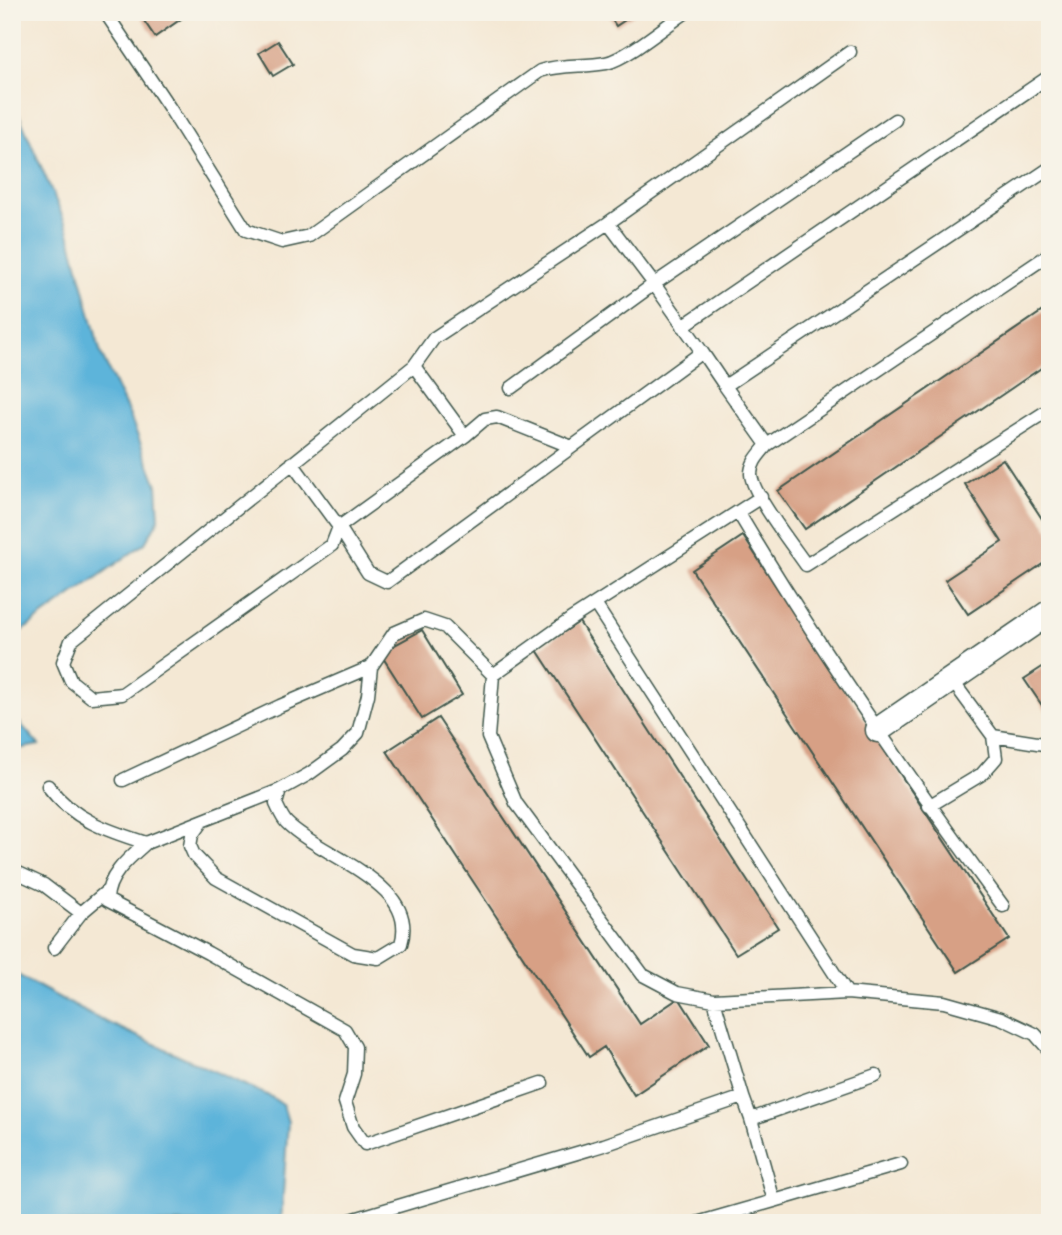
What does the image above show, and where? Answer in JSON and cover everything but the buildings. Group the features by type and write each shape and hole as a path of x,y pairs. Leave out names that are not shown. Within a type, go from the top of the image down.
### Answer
{"street":[{"path":"878,730 1050,612"}],"lane":[{"path":"105,12 169,107 246,230 282,242 309,236 540,71 552,67 609,63 686,12"},
{"path":"572,447 497,417 485,419 466,436 339,527 332,545 122,694 91,697 71,681 63,662 71,641 414,366 434,338 608,223 850,52"},
{"path":"683,326 1050,76"},
{"path":"511,388 654,284 895,120"},
{"path":"725,386 1050,168"},
{"path":"608,223 767,445"},
{"path":"1050,254 767,445 754,461 751,475 761,497 806,565 1050,410"},
{"path":"292,463 339,527 368,573 387,582 702,352"},
{"path":"414,366 466,436"},
{"path":"761,497 595,604 494,675 488,737 516,803 643,975 677,992 714,1000 847,993 944,1002 1001,1018 1035,1034 1050,1051"},
{"path":"738,512 929,806 1003,906"},
{"path":"595,604 847,993"},
{"path":"54,948 81,913 107,891 128,858 146,843 281,790 342,750 358,733 368,695 371,667 394,633 425,620 445,627 494,675"},
{"path":"123,780 280,706 371,667"},
{"path":"929,806 982,774 996,758 993,736 951,679"},
{"path":"993,736 1050,745"},
{"path":"48,786 60,803 103,829 146,843"},
{"path":"202,821 192,835 190,846 194,855 216,878 353,954 378,958 401,944 405,931 404,920 388,893 285,822 276,804 281,790"},
{"path":"12,870 44,885 81,913"},
{"path":"107,891 107,900 345,1030 355,1047 354,1074 345,1101 353,1127 365,1143 542,1083"},
{"path":"714,1000 774,1201"},
{"path":"751,1119 876,1075"},
{"path":"341,1223 604,1145 743,1097"},
{"path":"697,1223 901,1164"}],"water":[{"path":"12,99 68,229 101,354 129,414 157,485 159,519 145,543 12,638"},
{"path":"12,714 39,745 12,750"},
{"path":"12,972 93,1016 271,1097 283,1105 288,1122 281,1223 12,1223"}]}
